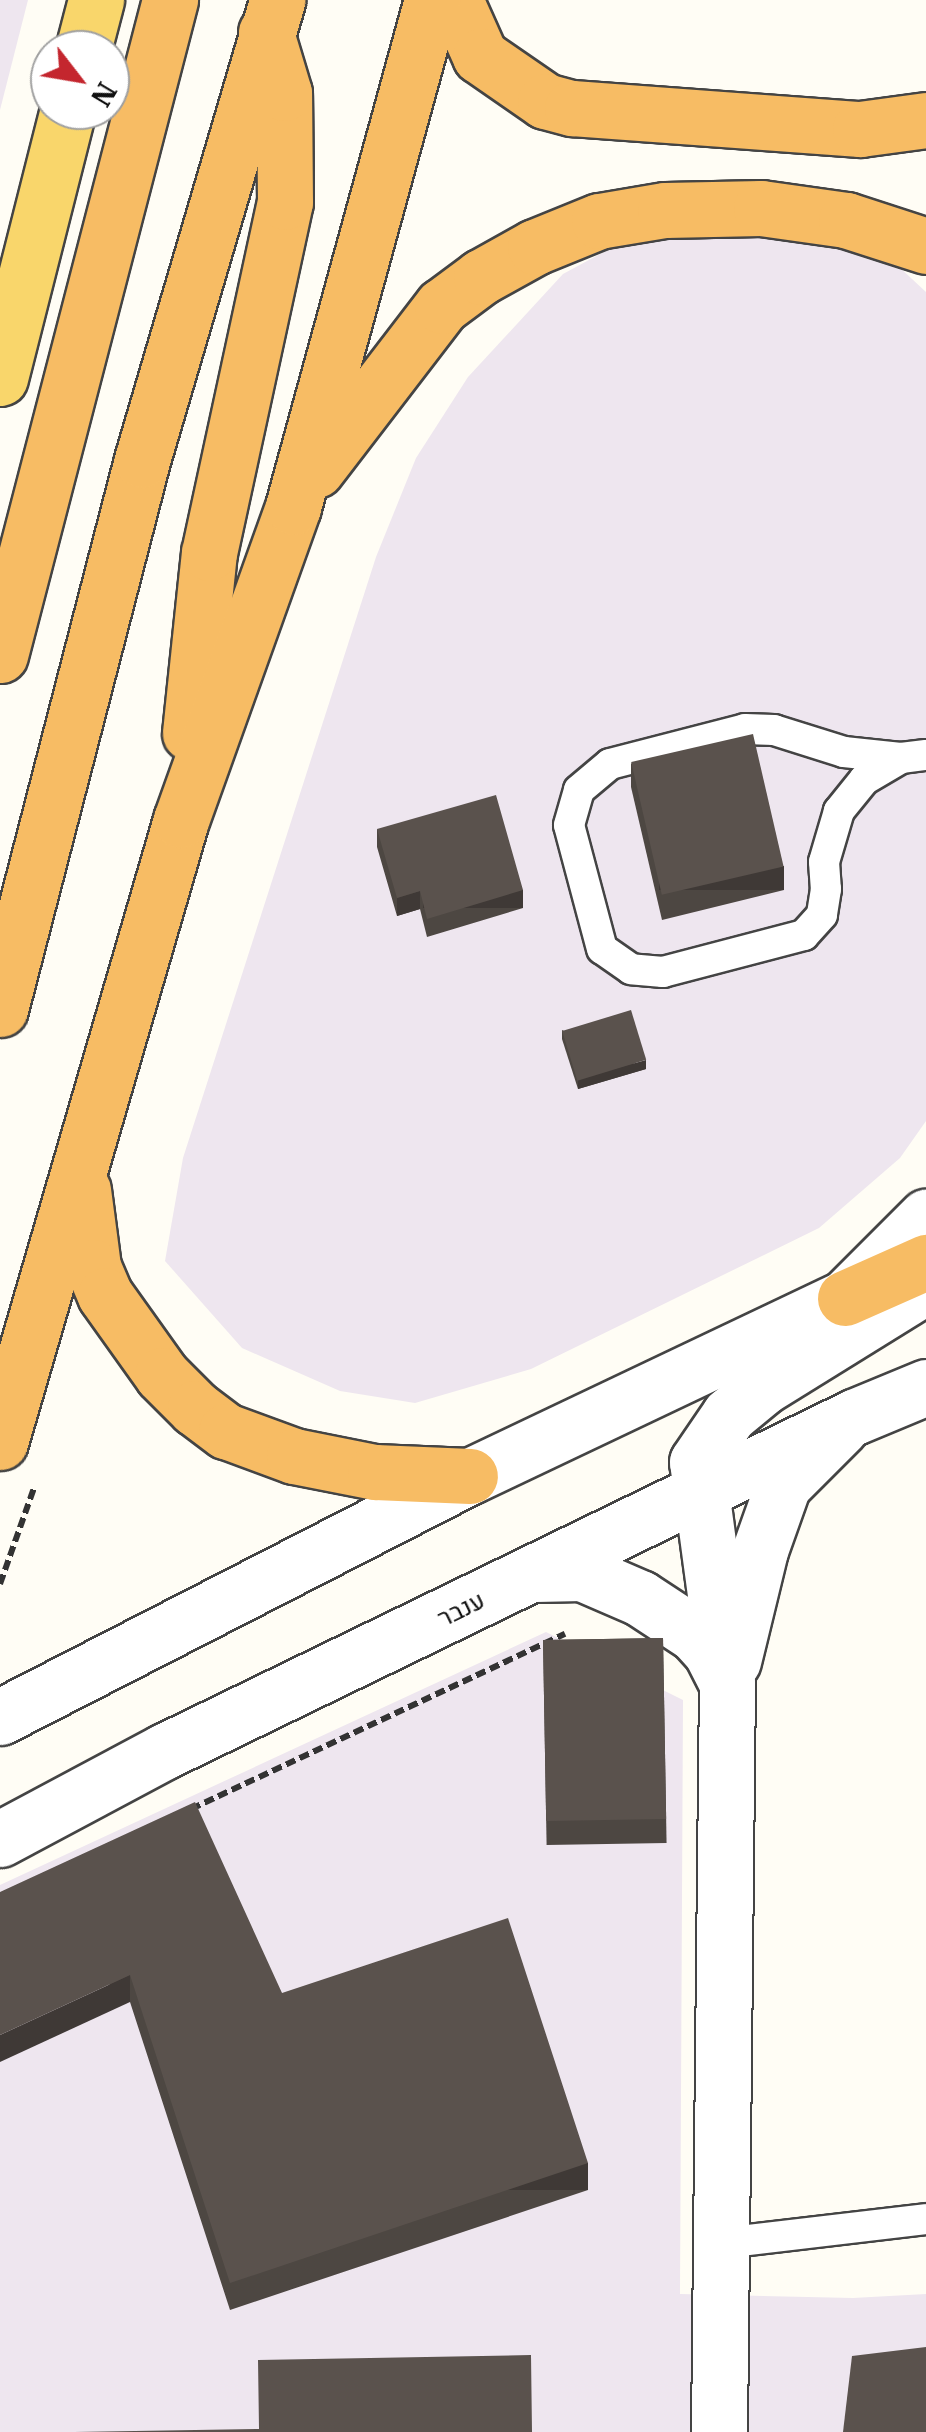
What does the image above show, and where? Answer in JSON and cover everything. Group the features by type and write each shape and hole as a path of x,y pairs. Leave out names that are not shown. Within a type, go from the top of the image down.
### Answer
{"highway":[{"path":"0,654 170,0"},
{"path":"0,1442 181,820 293,506 432,0"},
{"path":"455,0 480,56 544,100 572,108 860,129 926,120"},
{"path":"181,820 208,553 285,202 284,94 271,16"},
{"path":"0,1009 142,460 271,16"},
{"path":"293,506 342,432 442,306 481,277 535,247 598,220 666,210 760,208 846,220 926,246"},
{"path":"84,1153 89,1244 105,1295 162,1375 195,1408 226,1431 294,1456 375,1472 470,1476"},
{"path":"845,1298 926,1262"}],"main road":[{"path":"88,30 96,0"},
{"path":"0,378 63,130"}],"street":[{"path":"0,1718 470,1476 845,1298 926,1217"},
{"path":"719,2432 727,1683 698,1494 697,1462 707,1441 763,1387 926,1286"},
{"name":"ענבר","path":"0,1839 165,1752 854,1417 926,1387"},
{"path":"727,1683 760,1550 783,1485 824,1439 854,1417"},
{"path":"535,1574 582,1573 640,1598 695,1634 711,1652 727,1683"}],"lane":[{"path":"745,728 774,730 844,752 914,756 864,780 839,811 824,862 826,889 822,915 804,935 662,972 630,969 602,949 569,824 580,790 610,764 745,728"},
{"path":"723,2244 926,2219"}],"path":[{"path":"178,1815 640,1598"}],"shaded area":[{"path":"0,0 28,0 0,110"},
{"path":"688,226 883,252 926,292 926,1121 900,1158 819,1228 531,1369 415,1403 340,1391 242,1348 165,1261 183,1158 376,557 416,458 468,377 563,274 613,247"},
{"path":"546,1632 683,1700 680,2294 853,2298 926,2294 926,2432 0,2432 0,1885"}],"building":[{"path":"753,734 784,867 662,895 631,762"},
{"path":"496,795 523,890 427,919 420,891 397,898 377,829"},
{"path":"631,1010 646,1060 577,1081 562,1031"},
{"path":"663,1638 666,1819 546,1821 543,1640"},
{"path":"195,1802 282,1993 508,1918 588,2163 230,2283 130,1975 0,2035 0,1892"},
{"path":"926,2347 926,2432 843,2432 852,2356"},
{"path":"531,2355 532,2432 74,2432 259,2429 258,2360"}]}
